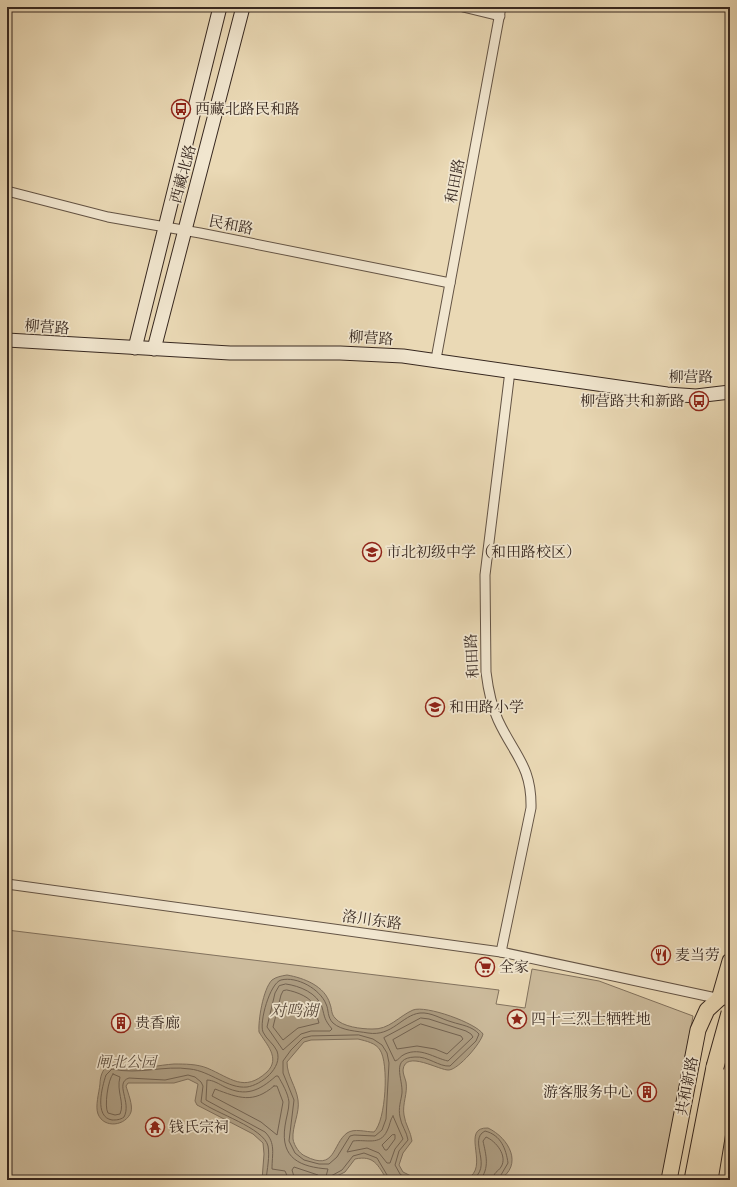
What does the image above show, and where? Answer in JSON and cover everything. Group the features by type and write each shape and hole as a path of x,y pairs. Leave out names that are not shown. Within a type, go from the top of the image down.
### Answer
{"highway":[{"path":"692,1180 715,1067 730,1013"},
{"path":"709,1180 730,1052"}],"main road":[{"name":"西藏北路","path":"135,348 220,7"},
{"name":"西藏北路","path":"154,349 243,7"},
{"name":"柳营路","path":"7,340 135,348 254,353 369,353 436,360 667,394 696,396 730,392"},
{"name":"共和新路","path":"700,1180 727,1012 724,1000 730,960"},
{"name":"共和新路","path":"669,1180 698,1030 706,1010 724,1000"}],"street":[{"path":"463,7 500,12"},
{"name":"和田路","path":"436,360 500,12"},
{"name":"民和路","path":"7,192 85,212 450,283"},
{"name":"和田路","path":"500,952 531,808 529,779 523,762 497,719 490,695 486,672 485,575 510,371"},
{"name":"洛川东路","path":"7,884 500,952 724,1000"}],"green space":[{"name":"闸北公园","path":"7,930 499,990 496,1004 525,1008 532,969 599,981 693,1016 663,1180 7,1180"}],"water":[{"name":"对鸣湖","path":"287,975 307,981 324,992 330,1004 332,1013 338,1021 352,1027 378,1029 389,1025 413,1010 419,1009 439,1012 461,1020 479,1030 483,1034 478,1043 464,1061 453,1069 449,1070 416,1061 410,1061 405,1064 403,1070 406,1082 404,1111 412,1141 403,1153 399,1165 403,1172 415,1178 471,1176 477,1163 476,1133 480,1129 488,1128 496,1132 502,1138 511,1152 511,1167 507,1174 499,1180 387,1180 375,1162 367,1158 361,1158 355,1159 345,1172 331,1179 283,1180 279,1178 262,1180 264,1154 263,1143 253,1134 197,1105 195,1101 198,1084 188,1079 174,1083 128,1083 126,1086 130,1099 131,1112 128,1117 120,1123 115,1124 110,1124 101,1119 98,1114 97,1107 100,1079 104,1069 110,1065 135,1068 174,1064 195,1065 207,1068 237,1082 244,1083 251,1082 267,1072 273,1062 271,1051 259,1032 260,1013 269,984 274,979","holes":["358,1039 376,1046 380,1050 383,1057 385,1067 385,1092 384,1105 378,1126 374,1132 357,1130 347,1133 328,1159 323,1161 315,1160 305,1156 298,1149 293,1139 298,1110 298,1100 288,1072 287,1062 304,1042 311,1040"]}],"place":[{"name":"西藏北路民和路","path":"181,109"},
{"name":"柳营路共和新路","path":"699,401"},
{"name":"市北初级中学（和田路校区）","path":"372,552"},
{"name":"和田路小学","path":"435,707"},
{"name":"麦当劳","path":"661,955"},
{"name":"全家","path":"485,967"},
{"name":"四十三烈士牺牲地","path":"517,1019"},
{"name":"贵香廊","path":"121,1023"},
{"name":"游客服务中心","path":"647,1092"},
{"name":"钱氏宗祠","path":"155,1127"}]}
